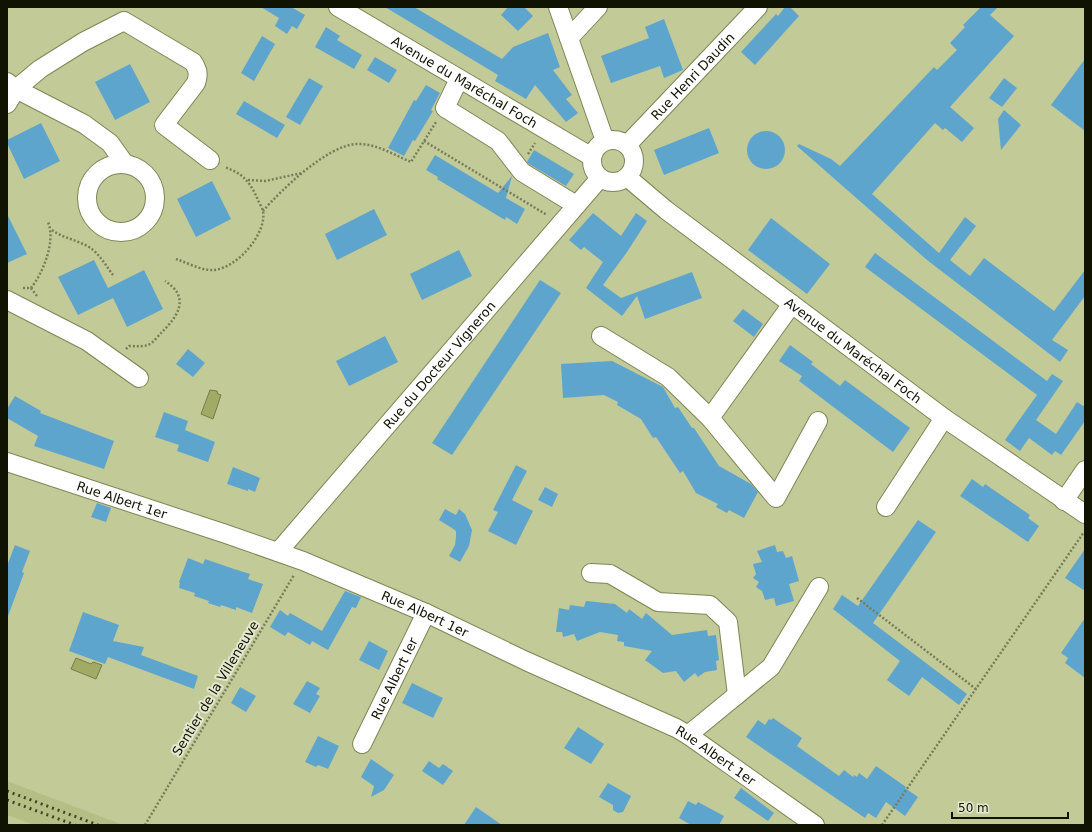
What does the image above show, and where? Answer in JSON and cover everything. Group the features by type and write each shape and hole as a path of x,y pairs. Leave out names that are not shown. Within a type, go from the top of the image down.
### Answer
{"street":[{"name":"Avenue du Maréchal Foch","path":"338,7 592,157"},
{"path":"558,7 605,141"},
{"path":"569,38 598,7"},
{"name":"Rue Henri Daudin","path":"628,145 758,7"},
{"path":"125,164 110,143 84,124 10,92 40,69 83,42 124,21 193,62 197,68 199,75 196,83 164,125 210,160"},
{"path":"459,79 445,108 498,141 522,172 576,205"},
{"path":"617,140 628,145 632,151 634,165 632,171 627,177 614,183 606,182 600,178 593,169 592,157 594,150 599,144 605,141 617,140"},
{"name":"Avenue du Maréchal Foch","path":"627,177 666,210 944,418 1064,501 1085,523"},
{"name":"Rue du Docteur Vigneron","path":"278,552 600,178"},
{"path":"12,294 87,341 139,378"},
{"path":"710,418 792,304"},
{"path":"601,336 668,377 710,418 776,498 818,420"},
{"path":"886,507 944,418"},
{"name":"Rue Albert 1er","path":"7,462 303,561 426,613 526,661 688,734 815,825"},
{"path":"1064,501 1085,470"},
{"path":"591,573 610,574 658,602 710,605 728,622 737,695"},
{"path":"688,734 771,667 819,587"},
{"name":"Rue Albert Ier","path":"362,744 426,613"}],"path":[{"path":"176,259 202,268 213,270 225,268 233,264 254,240 260,230 263,211 280,191 303,173 335,150 356,144 381,149 411,162 445,108"},
{"path":"424,142 553,218"},
{"path":"210,160 242,175 247,180 263,211"},
{"path":"247,180 265,181 303,173"},
{"path":"12,294 31,288 42,270 48,255 51,230 48,222"},
{"path":"51,230 58,235 88,246 96,252 113,275"},
{"path":"125,351 129,346 143,346 150,344 177,315 180,305 178,293 173,286 165,281"},
{"path":"882,825 976,689 1085,523"},
{"name":"Sentier de la Villeneuve","path":"145,825 303,561"},
{"path":"857,598 976,689"}],"shaded area":[{"path":"210,390 217,391 218,394 221,395 213,419 201,414"},
{"path":"76,658 91,664 93,662 102,665 96,679 71,669"},
{"path":"7,781 123,825 34,825 7,815"}],"building":[{"path":"261,7 291,7 305,15 297,29 292,26 287,34 275,26 279,18"},
{"path":"385,7 414,7 502,59 513,47 548,33 560,67 553,70 572,95 566,99 578,113 566,122 535,85 526,99 495,81 498,75"},
{"path":"508,7 524,7 533,16 518,31 501,15"},
{"path":"785,7 790,7 799,16 755,65 741,52 776,14 778,16"},
{"path":"981,7 998,7 990,15 1014,36 950,107 974,128 962,142 945,128 943,130 935,123 872,194 939,253 965,217 976,226 950,260 970,276 984,258 1054,311 1085,270 1085,296 1052,340 1068,350 1060,362 927,260 797,146 799,144 831,159 840,166 934,67 937,70 957,50 950,43 965,27 963,25"},
{"path":"664,19 683,70 664,78 660,66 611,83 601,56 649,38 645,27"},
{"path":"326,27 340,36 337,40 362,55 354,69 315,47"},
{"path":"262,36 275,44 254,81 241,73"},
{"path":"375,57 397,70 389,83 367,70"},
{"path":"1085,59 1085,131 1051,105"},
{"path":"130,64 150,102 115,120 95,82"},
{"path":"309,78 323,86 300,125 286,117"},
{"path":"1004,78 1017,88 1002,107 989,98"},
{"path":"426,85 440,93 431,110 433,111 404,156 388,148 414,100 416,101"},
{"path":"244,101 285,125 277,138 236,114"},
{"path":"1004,110 1021,125 1001,150 998,119"},
{"path":"41,123 60,161 24,179 7,140"},
{"path":"709,128 719,153 664,175 654,150"},
{"path":"762,131 770,131 780,136 784,143 784,157 780,164 770,169 762,169 752,164 750,161 747,154 747,146 752,136 755,134"},
{"path":"534,150 574,174 566,186 527,162"},
{"path":"435,155 498,193 512,176 506,198 525,209 517,224 506,217 505,220 437,179 438,177 426,170"},
{"path":"212,181 231,219 196,237 177,199"},
{"path":"374,209 387,235 337,260 325,234"},
{"path":"593,213 621,236 636,213 647,221 603,285 621,298 692,272 702,298 645,319 637,296 622,316 586,288 603,262 584,247 581,250 569,240"},
{"path":"7,214 27,254 7,263"},
{"path":"771,218 830,264 807,294 748,250"},
{"path":"459,250 472,276 422,300 410,274"},
{"path":"875,253 1047,381 1052,374 1063,381 1036,420 1056,434 1077,402 1085,407 1085,421 1061,455 1055,451 1052,455 1029,438 1020,451 1005,440 1037,395 865,267"},
{"path":"94,260 108,288 144,270 163,309 127,327 113,298 78,315 58,277"},
{"path":"540,280 561,293 452,455 432,443"},
{"path":"743,309 763,324 754,337 733,321"},
{"path":"385,336 398,362 349,386 336,361"},
{"path":"790,345 813,362 811,364 840,386 845,380 910,428 893,452 799,381 802,376 779,361"},
{"path":"188,349 205,363 193,377 176,364"},
{"path":"612,361 663,387 675,408 678,407 692,428 694,428 719,466 751,484 758,492 744,518 729,510 727,513 716,507 718,504 696,493 683,471 680,473 656,437 653,438 641,419 617,405 618,402 604,395 563,398 561,364"},
{"path":"15,396 41,411 40,413 114,441 104,469 34,446 38,436 7,418 7,409"},
{"path":"164,412 188,421 185,430 215,442 208,462 177,451 179,445 155,437"},
{"path":"516,465 527,471 512,500 533,511 516,545 488,531 498,512 493,510"},
{"path":"233,467 260,478 255,492 227,484"},
{"path":"972,479 983,487 985,484 1030,515 1028,518 1039,526 1028,542 960,496"},
{"path":"545,487 558,494 552,507 538,500"},
{"path":"97,503 111,508 106,522 91,517"},
{"path":"445,509 456,515 459,509 465,514 472,530 469,546 460,562 449,556 455,545 456,531 439,520"},
{"path":"918,520 936,532 873,623 967,694 959,705 922,677 909,696 887,680 900,661 833,609 842,595 858,606"},
{"path":"15,545 30,551 22,572 24,573 7,616 7,566"},
{"path":"775,545 777,552 783,551 786,558 792,556 799,581 789,584 794,601 776,606 774,598 765,600 762,591 756,587 759,582 753,578 756,574 753,564 762,562 757,551"},
{"path":"1085,549 1085,591 1065,578"},
{"path":"188,558 203,564 205,559 250,574 248,579 263,584 252,613 236,607 236,610 221,605 220,607 208,603 209,601 194,596 195,593 179,588 179,582"},
{"path":"345,591 361,597 356,608 352,607 328,650 312,641 310,645 288,632 285,636 270,627 280,610 288,616 290,613 322,631"},
{"path":"586,601 615,604 627,613 629,609 642,619 646,613 672,635 707,630 708,636 716,635 719,660 716,661 717,670 705,672 698,677 695,673 684,682 676,671 663,673 645,660 652,651 624,646 624,642 617,641 618,635 600,632 577,641 574,634 563,637 562,632 556,632 559,608 569,610 570,605 584,607"},
{"path":"83,612 119,625 113,641 144,647 141,655 198,676 194,689 108,657 105,664 69,651"},
{"path":"1085,618 1085,678 1065,663 1068,658 1061,653"},
{"path":"369,641 388,651 379,670 359,660"},
{"path":"307,681 320,688 316,694 320,696 310,713 293,704"},
{"path":"412,683 443,698 433,718 402,703"},
{"path":"240,687 256,696 246,712 231,703"},
{"path":"773,718 802,738 797,746 839,776 844,770 853,777 854,775 857,777 859,773 867,779 876,766 918,797 905,816 886,802 876,818 868,813 865,818 746,737 758,720 765,725 769,719 771,720"},
{"path":"578,727 604,744 591,764 564,748"},
{"path":"318,736 339,746 328,769 318,765 316,767 305,762"},
{"path":"371,759 394,775 384,790 371,797 374,786 361,777"},
{"path":"429,761 439,768 443,764 453,771 443,785 422,771"},
{"path":"608,783 631,796 623,812 618,813 613,810 613,805 599,797"},
{"path":"741,788 774,813 768,821 734,798"},
{"path":"688,801 696,805 698,802 724,816 719,825 691,825 679,818"},
{"path":"476,807 502,825 464,825"}],"railway":[{"path":"7,791 98,825"},
{"path":"7,800 75,825"}]}
